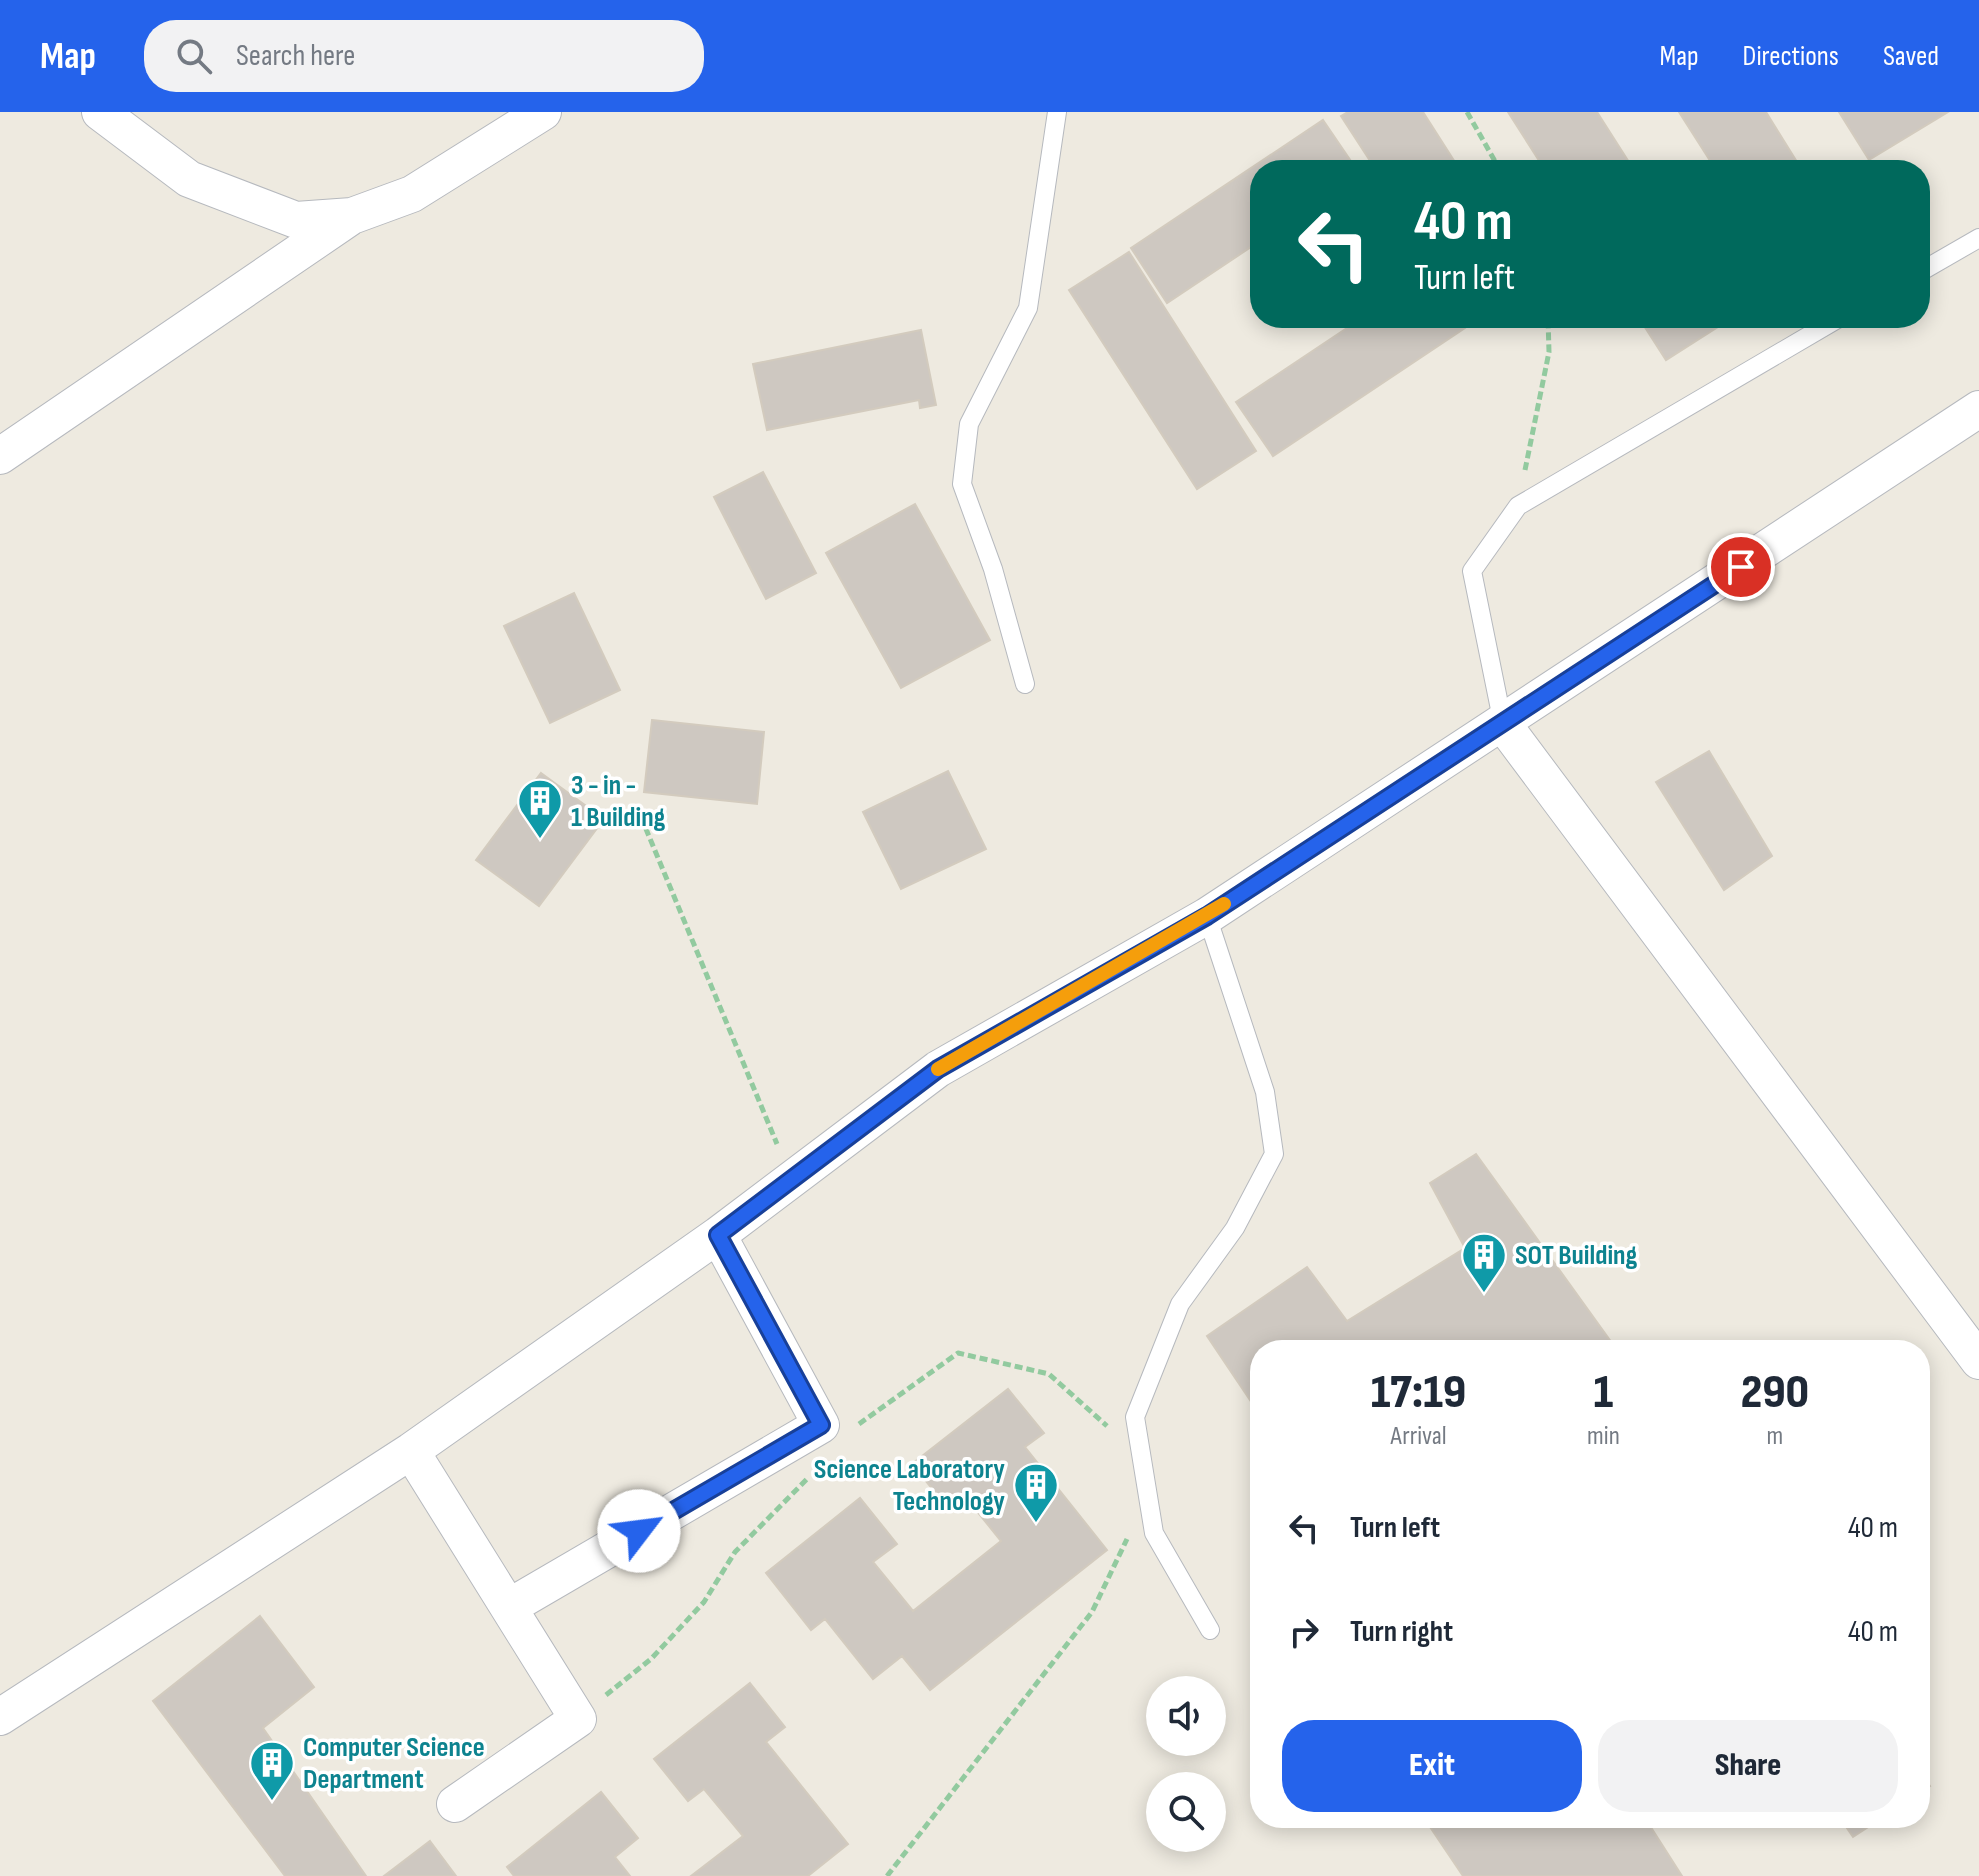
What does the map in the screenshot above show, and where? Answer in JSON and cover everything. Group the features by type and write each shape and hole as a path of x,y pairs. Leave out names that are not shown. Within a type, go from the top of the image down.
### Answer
{"street":[{"path":"100,112 189,179 230,197 296,220 352,216"},
{"path":"0,456 352,216 412,194 543,112"},
{"path":"0,1717 411,1451 718,1235 938,1069 1207,916 1979,409"},
{"path":"1503,724 1979,1361"},
{"path":"509,1607 821,1425 718,1235"},
{"path":"411,1451 578,1719 455,1804"}],"lane":[{"path":"1025,684 993,569 962,484 969,424 1028,308 1057,112"},
{"path":"1930,266 1979,238"},
{"path":"1503,724 1472,571 1518,506 1822,328"},
{"path":"1207,916 1265,1092 1274,1154 1235,1228 1180,1304 1135,1417 1154,1533 1210,1630"}],"path":[{"path":"1467,112 1494,160"},
{"path":"1518,506 1549,352 1548,328"},
{"path":"641,817 792,1179"},
{"path":"854,1428 958,1353 1049,1374 1142,1457"},
{"path":"578,1719 651,1659 704,1602 735,1552 817,1468"},
{"path":"887,1876 1092,1612 1129,1534 1149,1505"}],"building":[{"path":"1348,112 1423,112 1454,160 1370,160 1341,116"},
{"path":"1508,112 1597,112 1628,160 1539,160"},
{"path":"1679,112 1766,112 1796,160 1710,160"},
{"path":"1839,112 1948,112 1869,160"},
{"path":"1323,120 1350,160 1263,160"},
{"path":"1250,169 1250,248 1167,303 1131,248"},
{"path":"1129,252 1256,451 1197,489 1069,290"},
{"path":"1347,328 1465,328 1273,456 1236,402"},
{"path":"1645,328 1716,328 1666,360"},
{"path":"921,330 936,405 920,408 919,400 767,430 753,364"},
{"path":"763,472 816,573 766,599 714,497"},
{"path":"915,504 990,640 901,688 826,553"},
{"name":"3 - in - 1 Building","path":"574,593 620,690 550,723 504,626"},
{"name":"3 - in - 1 Building","path":"652,720 764,732 757,804 644,792"},
{"path":"1709,751 1772,856 1724,890 1656,782"},
{"path":"948,771 986,849 901,889 863,812"},
{"name":"3 - in - 1 Building","path":"541,773 604,819 539,906 476,860"},
{"name":"SOT Building","path":"1476,1154 1610,1340 1250,1340 1250,1400 1207,1336 1307,1267 1347,1321 1465,1248 1430,1183"},
{"name":"Science Laboratory Technology","path":"1008,1389 1044,1433 1025,1447 1107,1550 930,1690 902,1656 873,1679 825,1619 811,1630 766,1573 860,1498 897,1544 873,1562 913,1611 1001,1541 963,1494 947,1507 912,1464"},
{"name":"Computer Science Department","path":"260,1616 314,1687 263,1728 366,1876 285,1876 153,1701"},
{"path":"750,1683 785,1727 766,1742 848,1844 808,1876 691,1876 743,1836 704,1789 688,1801 654,1759"},
{"path":"601,1792 638,1838 615,1857 630,1876 514,1876 507,1867"},
{"path":"1431,1828 1651,1828 1682,1876 1463,1876"},
{"path":"1847,1828 1867,1828 1853,1837"},
{"name":"Computer Science Department","path":"430,1841 456,1876 384,1876"}],"slow traffic":[{"path":"938,1069 1224,904"}],"place":[{"name":"3 - in - 1 Building","path":"540,840"},
{"name":"SOT Building","path":"1484,1294"},
{"name":"Science Laboratory Technology","path":"1036,1524"},
{"name":"Computer Science Department","path":"272,1802"}],"route":[{"path":"639,1531 821,1425 718,1235 938,1069 1207,916 1741,567"}]}
